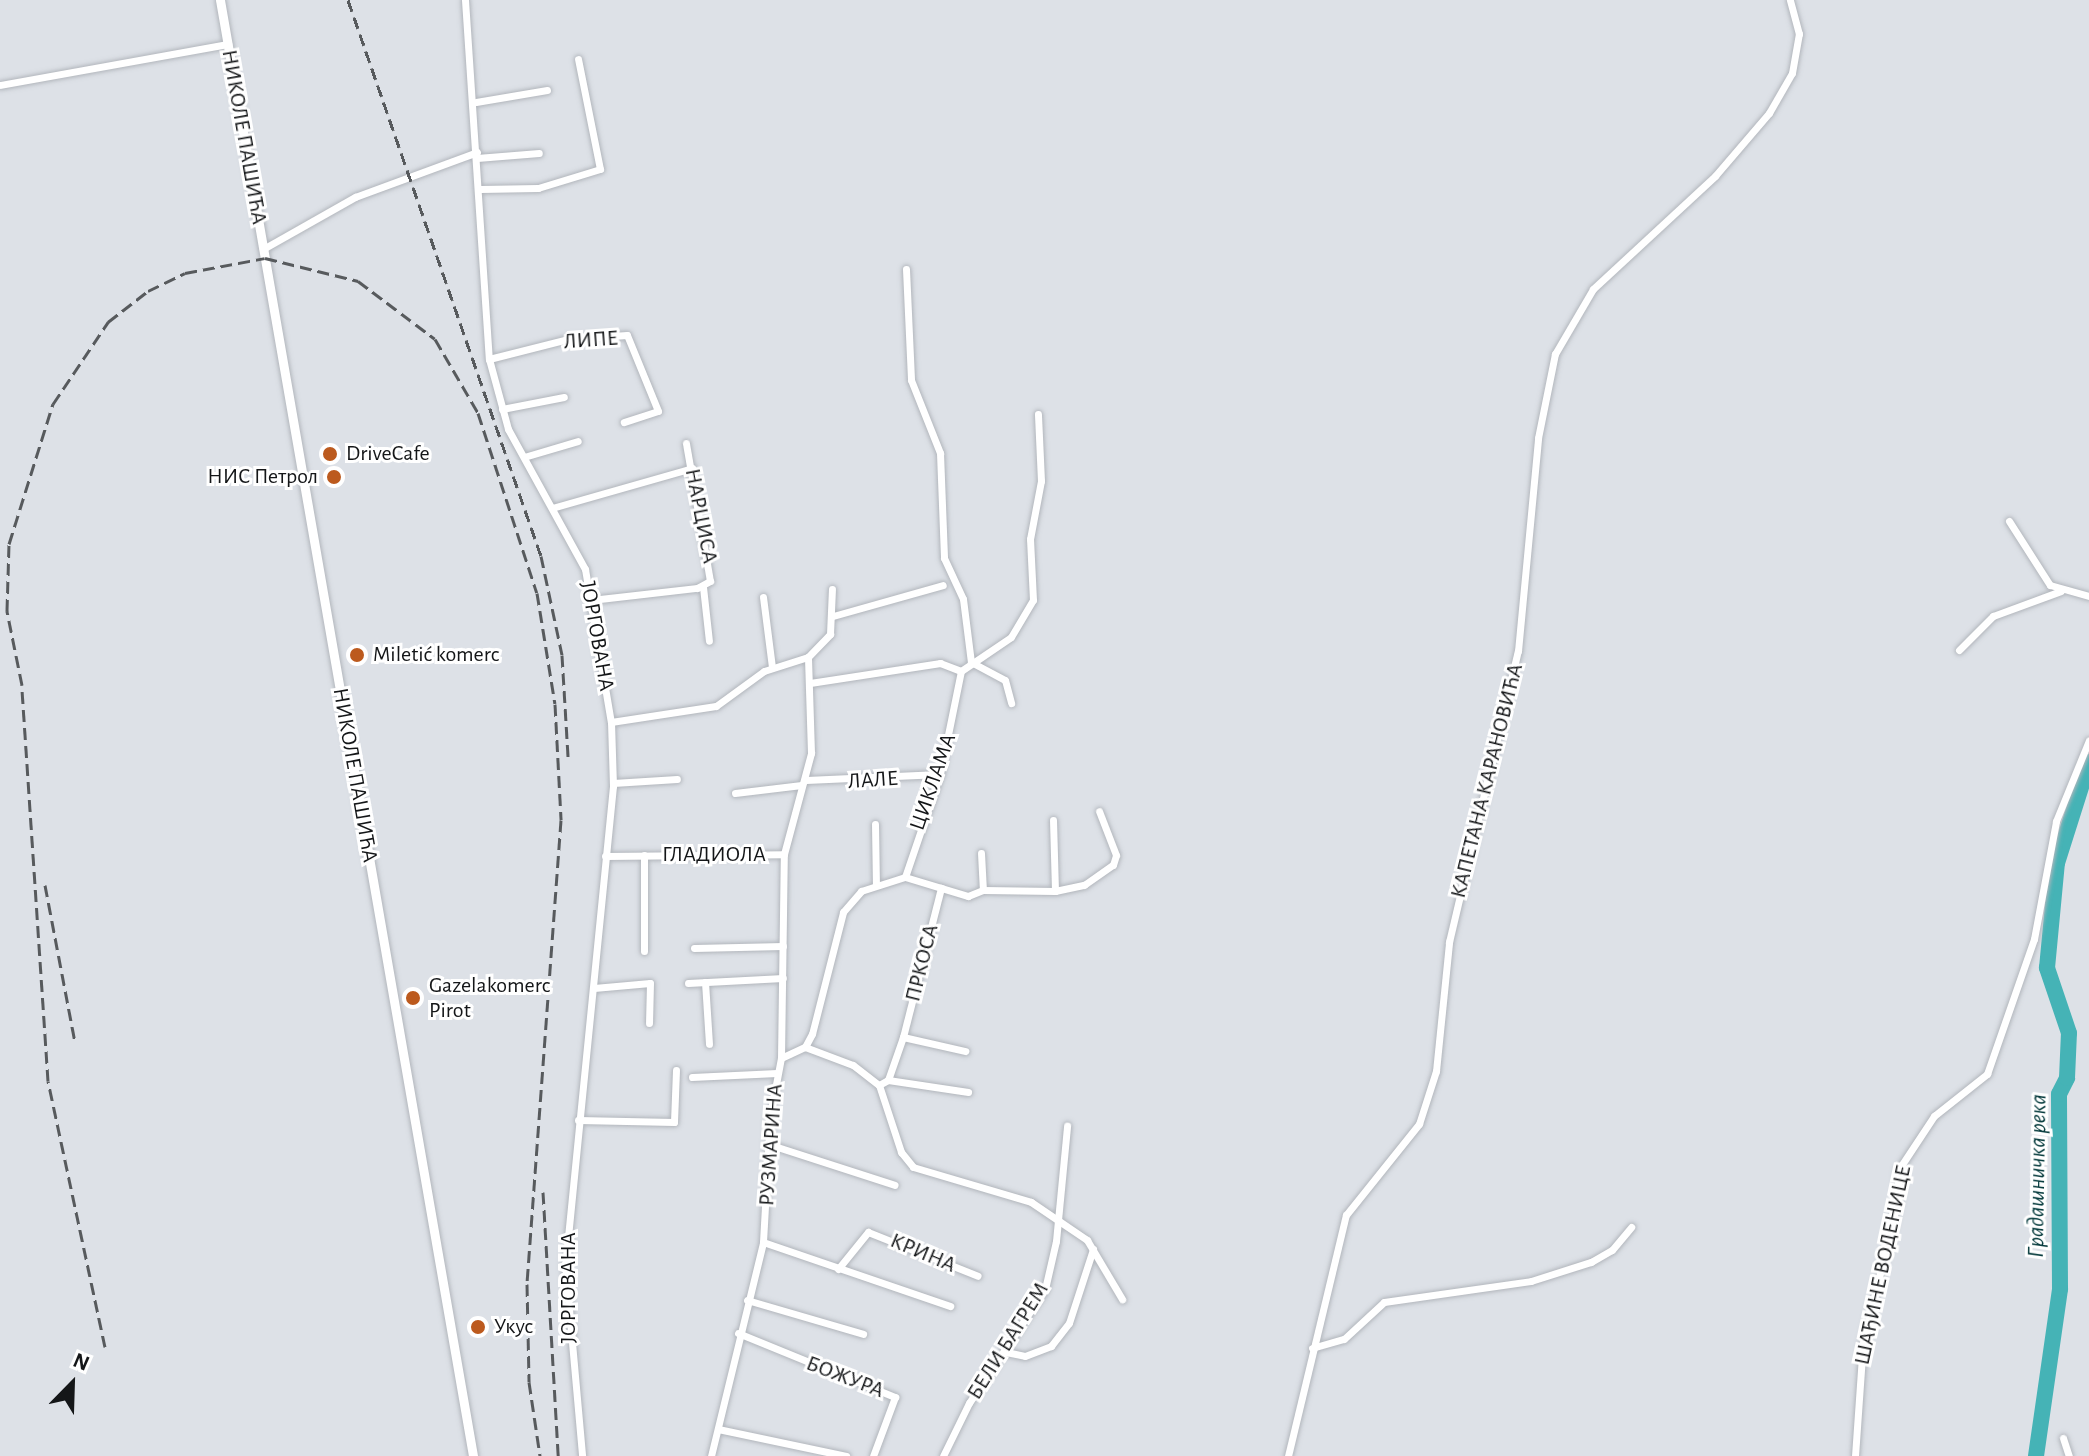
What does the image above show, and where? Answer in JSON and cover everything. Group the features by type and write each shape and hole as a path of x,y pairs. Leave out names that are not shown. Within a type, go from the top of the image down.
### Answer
{"main road":[{"name":"НИКОЛЕ ПАШИЋА","path":"220,0 473,1456"}],"street":[{"name":"ЈОРГОВАНА","path":"465,0 476,102 489,359 502,409 524,457 585,569 611,722 613,783 578,1120 565,1293 582,1456"},
{"name":"КАПЕТАНА КАРАНОВИЋА","path":"1288,1456 1346,1215 1419,1124 1436,1071 1449,942 1518,651 1538,438 1555,354 1584,299 1739,150 1792,73 1799,34 1790,0"},
{"path":"0,85 228,44"},
{"path":"480,189 538,188 600,169 578,59"},
{"path":"476,102 547,90"},
{"path":"263,249 355,197 477,155 539,153"},
{"path":"906,269 911,380 940,453 939,528 944,558 963,599 971,662"},
{"name":"ЛИПЕ","path":"489,359 568,339 627,335 658,411 624,422"},
{"path":"502,409 564,397"},
{"path":"810,683 940,663 961,671 1011,637 1033,600 1030,539 1042,466 1038,414"},
{"path":"524,457 578,441"},
{"name":"НАРЦИСА","path":"686,443 712,570 703,587 709,641"},
{"path":"552,508 692,468"},
{"path":"2009,521 2041,575 2061,591 2089,596"},
{"path":"833,616 943,585"},
{"name":"НАРЦИСА","path":"591,600 703,587"},
{"path":"611,722 716,706 772,667 808,657 824,645 833,616 832,589"},
{"path":"1959,650 1993,616 2061,591"},
{"path":"763,597 772,667"},
{"name":"РУЗМАРИНА","path":"781,1058 784,854 804,782 810,683 808,657"},
{"path":"971,662 1007,682 1011,703"},
{"name":"ЦИКЛАМА","path":"905,877 940,774 961,671"},
{"name":"ШАЂИНЕ ВОДЕНИЦЕ","path":"1855,1456 1863,1343 1897,1204 1899,1169 1934,1116 1987,1074 2034,939 2056,821 2089,740"},
{"name":"ЛАЛЕ","path":"804,782 940,774"},
{"path":"613,783 677,779"},
{"path":"735,793 804,782"},
{"path":"805,1047 843,912 861,891 905,877 968,896 983,890 1055,891 1084,885 1113,865 1116,855 1099,811"},
{"path":"1053,820 1055,891"},
{"name":"ЦИКЛАМА","path":"875,824 876,885"},
{"path":"981,853 983,890"},
{"name":"ГЛАДИОЛА","path":"605,856 784,854"},
{"name":"ГЛАДИОЛА","path":"644,855 644,951"},
{"name":"ПРКОСА","path":"888,1080 903,1037 941,888"},
{"path":"694,948 783,946"},
{"path":"688,983 783,978"},
{"path":"705,982 709,1044"},
{"path":"594,988 650,983 649,1023"},
{"path":"903,1037 965,1051"},
{"path":"777,1073 781,1058 805,1047 853,1065 879,1085 901,1152 913,1167 1016,1194 1059,1221 1093,1249 1122,1299"},
{"path":"578,1120 674,1122 676,1070"},
{"name":"РУЗМАРИНА","path":"692,1077 777,1073 768,1144 763,1242 738,1333 714,1455"},
{"path":"879,1085 888,1080 968,1092"},
{"name":"БЕЛИ БАГРЕМ","path":"943,1456 969,1403 1006,1352 1045,1289 1059,1221 1067,1126"},
{"path":"768,1144 895,1185"},
{"path":"1312,1348 1344,1339 1384,1302 1531,1281 1581,1266 1612,1250 1631,1227"},
{"name":"КРИНА","path":"838,1269 868,1232 978,1276"},
{"name":"КРИНА","path":"763,1242 950,1306"},
{"path":"1006,1352 1025,1356 1051,1346 1069,1323 1093,1249"},
{"path":"747,1300 863,1334"},
{"name":"БОЖУРА","path":"738,1333 895,1397 873,1456"},
{"path":"718,1429 842,1455"},
{"path":"2063,1438 2069,1456"}],"waterway":[{"name":"Градашничка река","path":"2036,1456 2060,1289 2059,1094 2067,1078 2069,1033 2047,968 2057,863 2089,762"}],"railway":[{"path":"348,0 541,556 562,655 568,757"},
{"path":"105,1347 48,1081 22,685 7,611 9,544 53,404 108,322 148,291 185,273 265,258 358,281 435,339 478,413 537,593 555,704 561,820 527,1284 529,1382 540,1456"},
{"path":"45,885 75,1043"},
{"path":"543,1192 558,1456"}],"place":[{"name":"DriveCafe","path":"330,454"},
{"name":"НИС Петрол","path":"334,477"},
{"name":"Miletić komerc","path":"357,655"},
{"name":"Gazelakomerc Pirot","path":"413,998"},
{"name":"Укус","path":"478,1327"}]}
